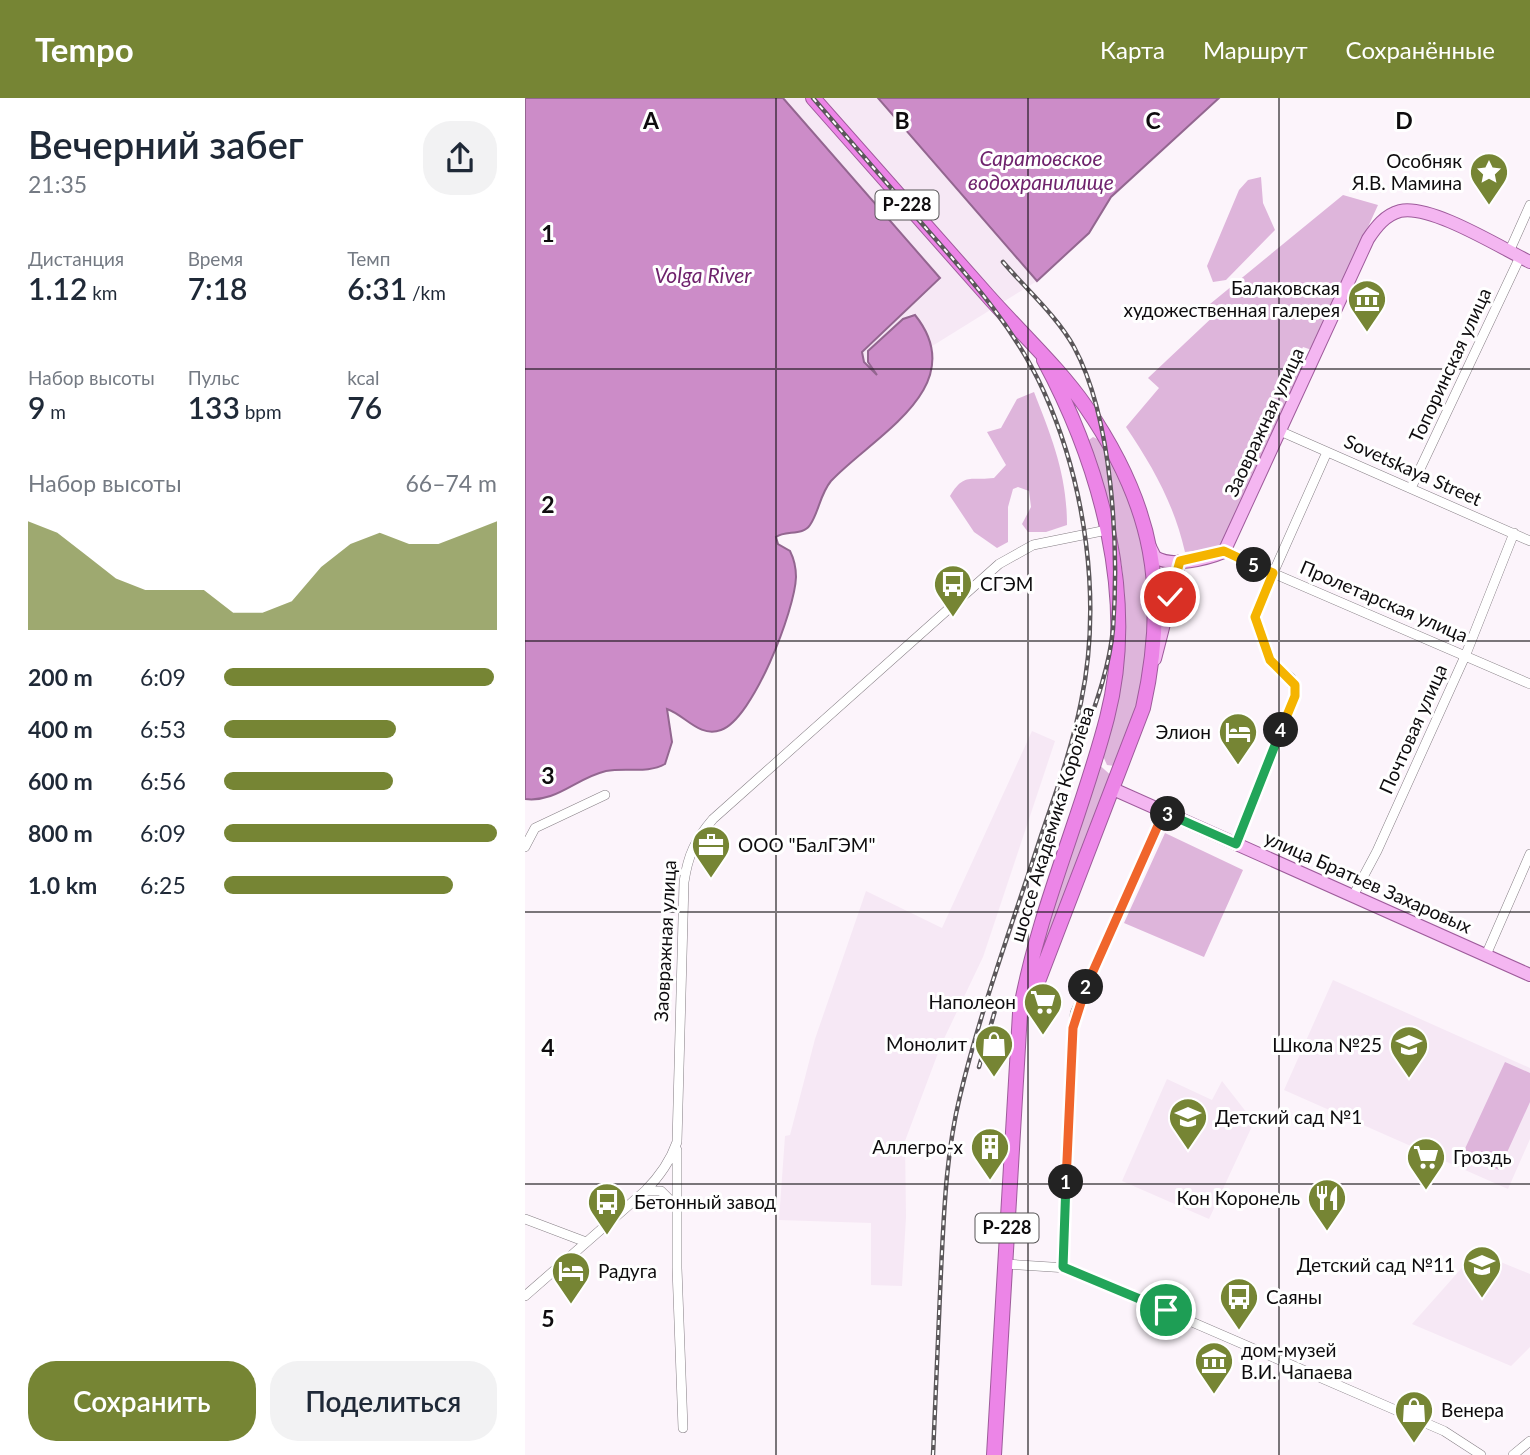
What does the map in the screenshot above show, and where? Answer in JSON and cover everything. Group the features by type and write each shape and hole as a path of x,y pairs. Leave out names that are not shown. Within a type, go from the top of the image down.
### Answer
{"highway":[{"name":"Р-228","path":"813,98 1044,360"},
{"name":"шоссе Академика Королёва","path":"1018,1044 1047,951 1123,767 1143,708 1151,669 1156,613 1150,547 1136,496 1086,406 1044,360"},
{"name":"шоссе Академика Королёва","path":"994,1455 1020,1013 1033,947 1097,753 1111,697 1117,646 1117,587 1107,530 1069,409 1044,360"},
{"path":"1082,447 1089,433 1103,435"},
{"path":"1097,753 1106,769 1123,767"},
{"name":"шоссе Академика Королёва","path":"998,1412 1003,1455"}],"main road":[{"name":"Заовражная улица","path":"1224,551 1282,432 1368,239 1385,218 1408,210 1443,220 1519,257"},
{"path":"1150,547 1158,560 1180,561 1224,551"},
{"path":"1151,669 1180,561"},
{"name":"улица Братьев Захаровых","path":"1114,789 1530,975"}],"street":[{"name":"Топоринская улица","path":"1411,488 1519,257 1530,205"},
{"name":"Sovetskaya Street","path":"1282,432 1530,541"},
{"path":"1236,844 1295,696 1291,678 1270,660 1255,617 1327,452"},
{"name":"Заовражная улица","path":"525,1296 645,1191 666,1167 677,1142 684,882 687,859 698,836 713,819 999,564 1033,545 1107,530"},
{"name":"Почтовая улица","path":"1353,896 1377,851 1466,654 1514,533"},
{"name":"Пролетарская улица","path":"1224,551 1530,684"},
{"path":"525,847 527,837 535,828 605,795"},
{"path":"1063,1267 1070,1067 1076,1013 1164,812"},
{"path":"1486,955 1530,854"},
{"path":"677,1142 683,1428"},
{"path":"645,1191 661,1191 669,1195 677,1208"},
{"path":"525,1219 586,1242"},
{"path":"1005,1264 1063,1267 1330,1380 1465,1443 1481,1455"},
{"path":"1513,1455 1530,1440"},
{"path":"1465,1443 1471,1455"}],"shaded area":[{"path":"783,98 878,98 1037,281 929,348 926,336 911,314 876,344 878,375 875,375 864,362 862,352 940,280"},
{"path":"1261,177 1263,203 1275,230 1226,280 1213,282 1207,266 1239,190 1248,180"},
{"path":"1343,195 1378,205 1312,350 1303,347 1293,366 1301,371 1220,548 1185,552 1175,518 1161,486 1126,427 1159,388 1148,378 1218,312 1210,304"},
{"path":"1034,392 1061,473 1067,525 1046,532 1028,532 1022,524 1031,507 1029,491 1018,487 1013,489 1008,507 1008,542 997,548 974,532 950,496 960,483 994,478 1006,465 987,432 1001,428 1017,399"},
{"path":"1093,437 1104,442 1143,534 1151,637 1136,717 1115,766 1107,765 1103,756 1120,681 1125,606 1120,555 1086,442"},
{"path":"1032,731 1055,741 983,957 941,1045 905,1141 906,1217 902,1286 871,1285 871,1223 779,1220 785,1136 790,1135 815,1039 866,891 942,928"},
{"path":"1096,762 1114,778 1046,943 1039,939"},
{"path":"1165,833 1243,870 1204,957 1124,923"},
{"name":"Школа №25","path":"1333,980 1530,1068 1530,1139 1508,1189 1284,1090"},
{"path":"1505,1062 1530,1073 1530,1102 1499,1170 1463,1153"},
{"name":"Детский сад №1","path":"1167,1079 1212,1100 1222,1081 1254,1122 1209,1219 1122,1181"},
{"name":"Детский сад №11","path":"1476,1252 1530,1274 1530,1347 1511,1366 1412,1324"}],"water":[{"name":"Volga River","path":"525,98 783,98 940,278 862,352 864,362 877,375 868,362 868,351 903,319 915,315 930,341 932,365 925,388 891,428 831,481 807,528 776,537 778,544 790,551 794,560 794,593 770,662 746,706 733,722 713,732 699,728 667,709 672,742 665,764 644,770 606,771 556,794 536,799 525,799"},
{"name":"Саратовское водохранилище","path":"878,98 1219,98 1111,197 1089,233 1037,281"}],"railway":[{"path":"813,98 974,284 1006,325 1033,369 1059,428 1070,466 1080,505 1090,584 1087,664 1077,719 1063,770 978,1030 960,1096 952,1139 943,1227 933,1455"},
{"path":"1003,262 1050,314 1074,347 1087,376 1105,447 1114,523 1113,629 1104,678 1077,757"},
{"path":"979,1067 998,1000"}],"place":[{"name":"Особняк Я.В. Мамина","path":"1489,206"},
{"name":"Балаковская художественная галерея","path":"1367,333"},
{"name":"СГЭМ","path":"953,618"},
{"name":"Элион","path":"1238,766"},
{"name":"ООО \"БалГЭМ\"","path":"711,879"},
{"name":"Наполеон","path":"1043,1036"},
{"name":"Монолит","path":"994,1078"},
{"name":"Школа №25","path":"1409,1079"},
{"name":"Детский сад №1","path":"1188,1151"},
{"name":"Аллегро-х","path":"990,1181"},
{"name":"Гроздь","path":"1426,1191"},
{"name":"Кон Коронель","path":"1327,1232"},
{"name":"Бетонный завод","path":"607,1236"},
{"name":"Детский сад №11","path":"1482,1299"},
{"name":"Радуга","path":"571,1305"},
{"name":"Саяны","path":"1239,1331"},
{"name":"дом-музей В.И. Чапаева","path":"1214,1395"},
{"name":"Венера","path":"1414,1444"}],"route":[{"path":"1166,1310 1063,1267 1070,1067 1076,1013 1113,923 1164,812 1236,844 1260,778 1295,696 1295,685 1291,678 1270,660 1255,617 1273,573 1224,551 1216,555 1180,561 1170,597"}]}
